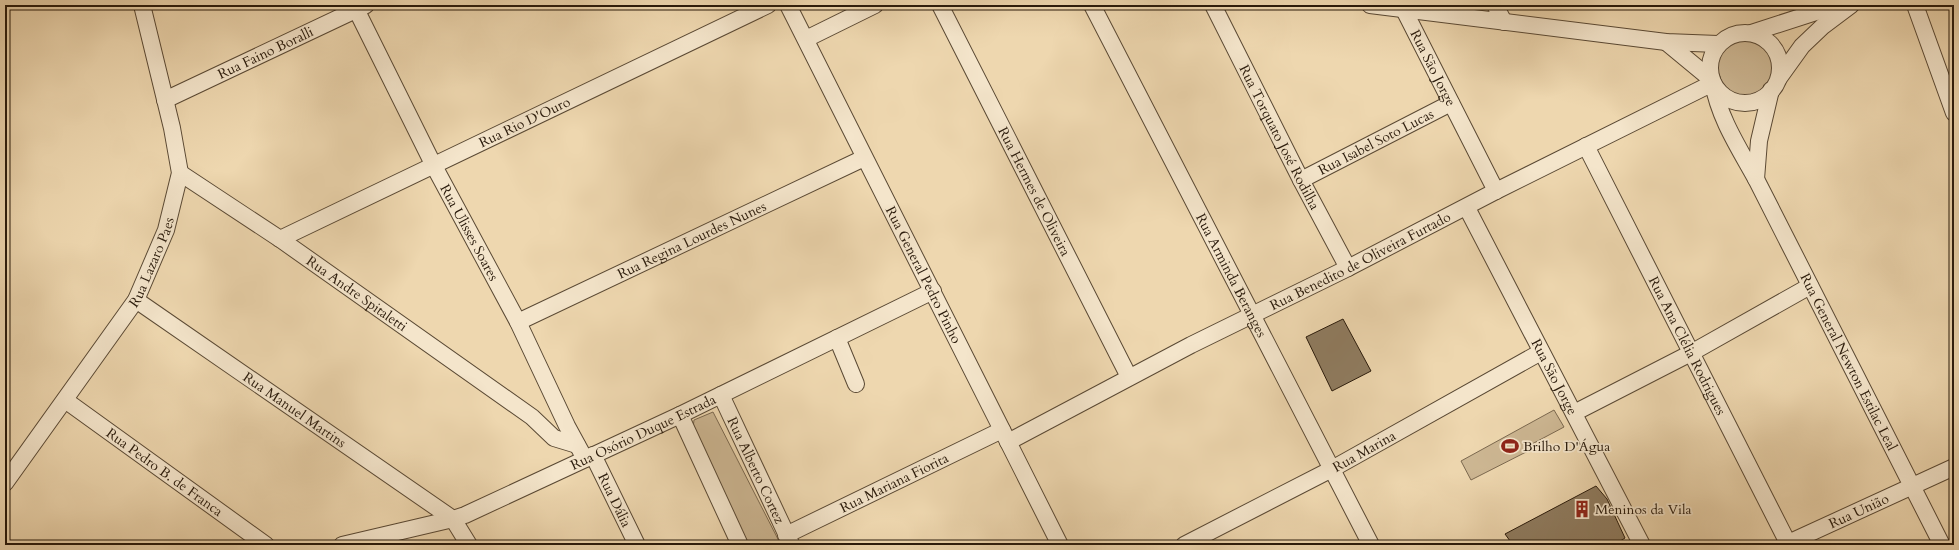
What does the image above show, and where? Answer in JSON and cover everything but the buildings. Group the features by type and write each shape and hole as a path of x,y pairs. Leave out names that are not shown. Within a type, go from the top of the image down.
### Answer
{"street":[{"name":"Rua Lazaro Paes","path":"5,483 136,300 166,230 180,173 165,100 142,5"},
{"name":"Rua Rio D'Ouro","path":"280,239 768,5"},
{"name":"Rua General Pedro Pinho","path":"788,5 864,158 934,291 1060,545"},
{"path":"806,39 875,5"},
{"name":"Rua Hermes de Oliveira","path":"940,5 1129,377"},
{"name":"Rua Arminda Beranges","path":"1092,5 1371,545"},
{"name":"Rua Torquato José Rodilha","path":"1213,5 1301,180 1348,268"},
{"path":"1370,5 1666,42 1718,44"},
{"path":"1495,5 1504,22"},
{"path":"1712,82 1710,62 1718,44 1728,37 1739,33 1751,33 1838,5"},
{"path":"1666,42 1712,82 1720,93 1730,100 1742,103 1753,102 1764,97 1802,46 1817,31 1851,5"},
{"path":"1915,5 1954,113"},
{"name":"Rua Faino Boralli","path":"165,100 359,6"},
{"name":"Rua Ulisses Soares","path":"359,6 434,166 518,322 577,445 589,457"},
{"name":"Rua São Jorge","path":"1403,8 1496,191"},
{"path":"1751,33 1762,37 1775,49 1780,66 1759,141 1756,179"},
{"name":"Rua Benedito de Oliveira Furtado","path":"1005,436 1129,377 1252,313 1348,268 1467,208 1496,191 1712,82"},
{"name":"Rua General Newton Estilac Leal","path":"1712,82 1716,103 1942,545"},
{"name":"Rua Isabel Soto Lucas","path":"1301,180 1451,103"},
{"name":"Rua Ana Clélia Rodrigues","path":"1586,146 1787,544"},
{"name":"Rua Regina Lourdes Nunes","path":"518,322 864,158"},
{"name":"Rua Andre Spitaletti","path":"180,173 280,239 532,417 554,438 577,445"},
{"name":"Rua São Jorge","path":"1467,208 1642,545"},
{"path":"1574,414 1691,353 1810,286"},
{"name":"Rua Osório Duque Estrada","path":"342,545 453,519 680,415 934,291"},
{"name":"Rua Manuel Martins","path":"136,300 453,519"},
{"path":"837,338 856,384"},
{"name":"Rua Marina","path":"1184,545 1209,539 1332,468 1541,352"},
{"name":"Rua Alberto Cortez","path":"721,395 789,540"},
{"name":"Rua Pedro B. de Franca","path":"64,400 266,545"},
{"path":"680,415 740,545"},
{"name":"Rua Andre Spitaletti","path":"532,417 567,426"},
{"name":"Rua Mariana Fiorita","path":"789,540 1005,436"},
{"name":"Rua Dália","path":"589,457 637,545"},
{"name":"Rua União","path":"1787,544 1954,467"},
{"path":"453,519 469,545"}],"shaded area":[{"path":"1747,38 1758,40 1771,51 1774,56 1776,67 1774,78 1763,91 1758,94 1747,96 1736,94 1723,83 1720,78 1718,67 1720,56 1731,43 1736,40"},
{"name":"Brilho D'Água","path":"1554,410 1564,427 1532,444 1532,449 1471,480 1461,461"},
{"path":"713,412 781,545 744,545 692,436 694,420"}],"place":[{"name":"Brilho D'Água","path":"1510,446"},
{"name":"Meninos da Vila","path":"1582,509"}]}
